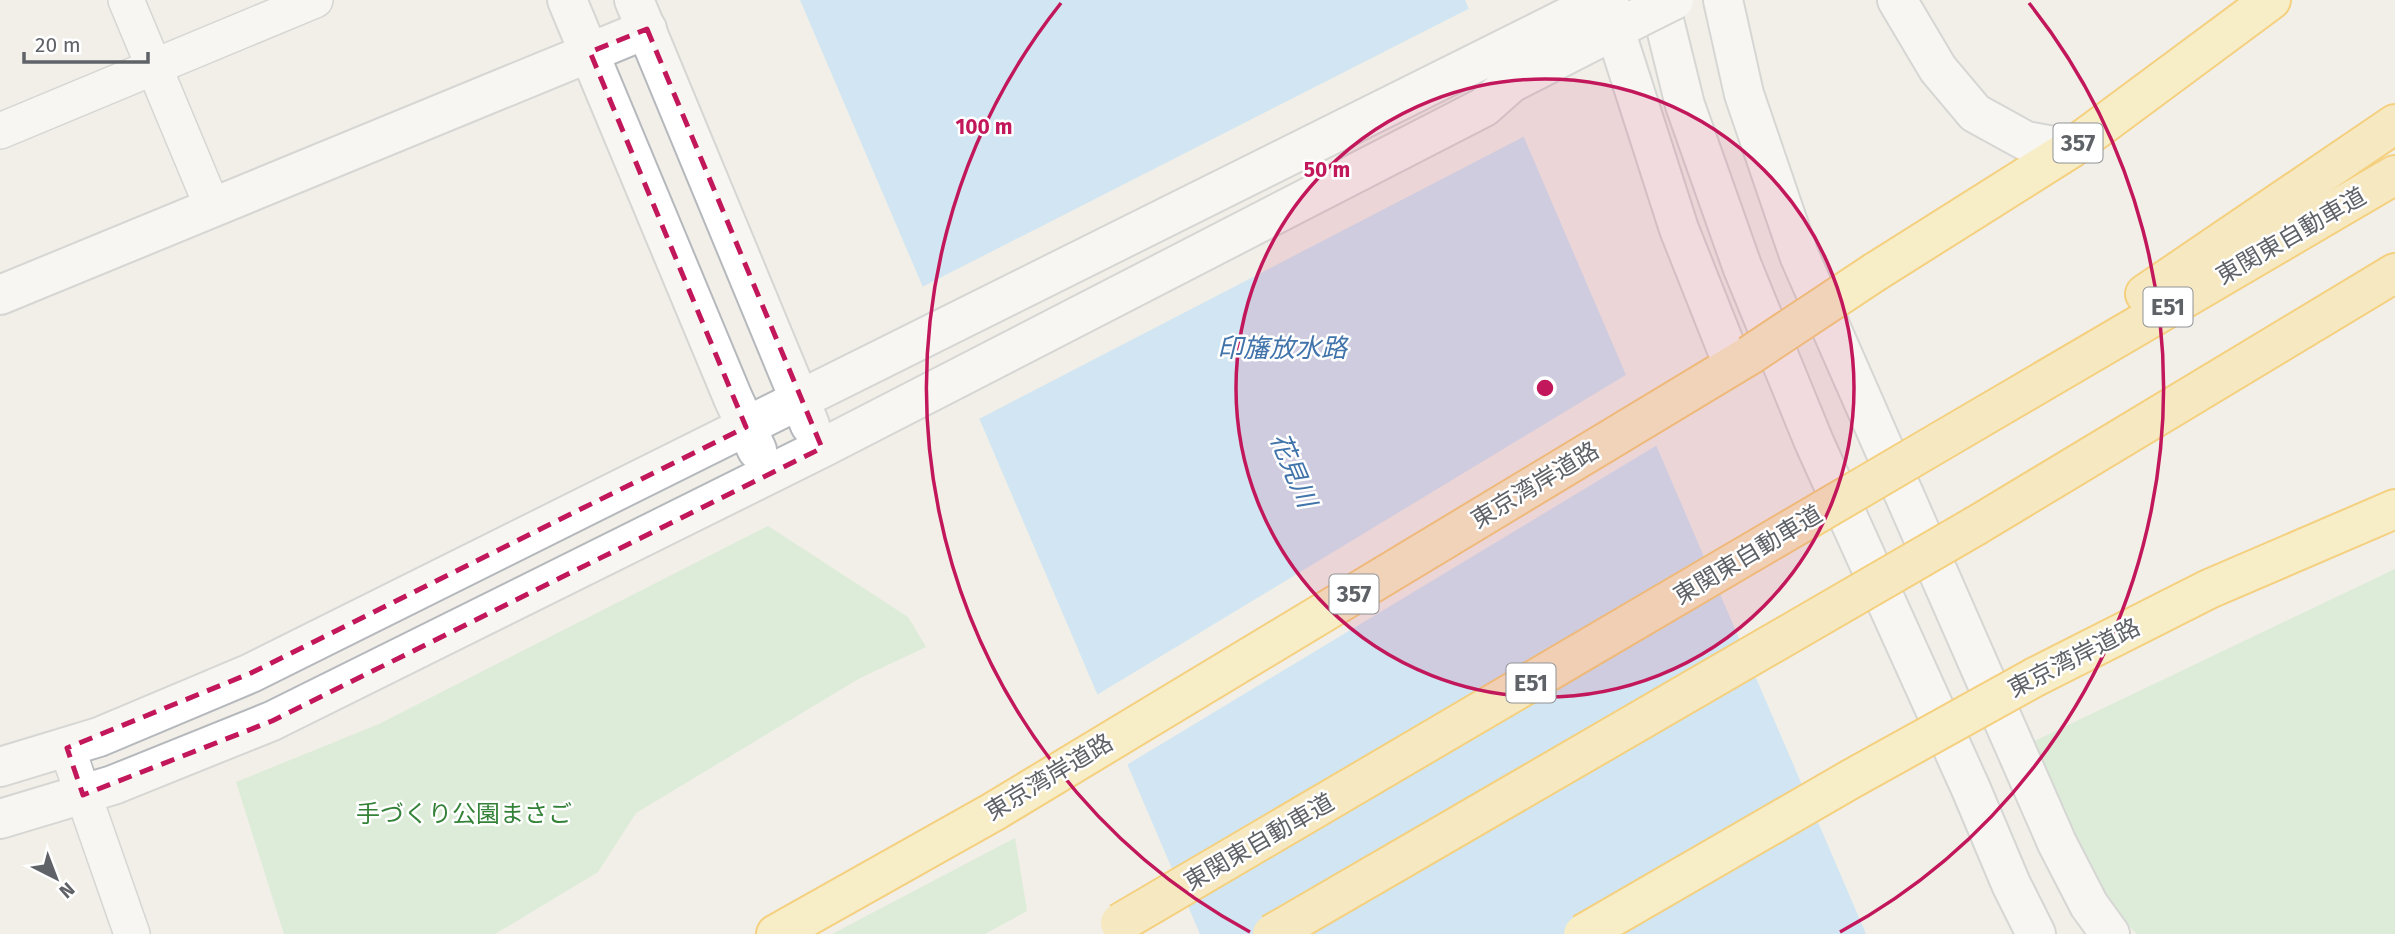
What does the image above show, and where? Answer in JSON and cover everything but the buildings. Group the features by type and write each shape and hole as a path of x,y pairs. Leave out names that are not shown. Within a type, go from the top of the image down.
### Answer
{"highway":[{"name":"東京湾岸道路","path":"776,934 993,812 1732,365 2070,149 2271,0"},
{"path":"2063,368 2133,301 2395,124"},
{"name":"東関東自動車道","path":"1110,928 2395,175"},
{"path":"1272,934 1977,525 2395,274"},
{"name":"東京湾岸道路","path":"1583,934 2035,677 2209,589 2395,509"}],"street":[{"path":"126,0 212,206"},
{"path":"0,131 315,0"},
{"path":"567,0 768,474"},
{"path":"0,767 99,737 251,673 923,339 1624,10 1674,0"},
{"path":"1723,0 1744,94 1799,255 2057,843 2089,905 2110,934"},
{"path":"1897,0 1938,69 1975,113 2026,141 2070,149"},
{"path":"1624,10 1679,229 1732,365"},
{"path":"1624,10 1685,105 1747,278 1814,442 1971,789 2011,884 2036,934"},
{"path":"0,295 590,52 640,15 799,401 822,448"},
{"path":"0,819 113,785 272,721 822,448 1484,107 1504,67"},
{"path":"67,748 132,934"}],"highlighted area":[{"path":"647,29 822,448 272,721 83,795 67,748 251,673 746,427 590,52"}],"green space":[{"name":"手づくり公園まさご","path":"768,526 908,617 926,647 860,678 636,813 598,872 495,934 284,934 236,782 379,724"},
{"path":"2395,569 2395,934 2137,934 2117,915 2043,789 2026,745"},
{"path":"1015,838 1027,911 985,934 832,934"}],"water":[{"name":"印旛放水路","path":"800,0 1465,0 1866,934 1200,934"}],"pier":[{"path":"1472,7 1527,135 977,420 920,288"},
{"path":"1629,373 1659,444 1125,766 1095,696"}],"water label":[{"name":"花見川","path":"1293,470"}]}
